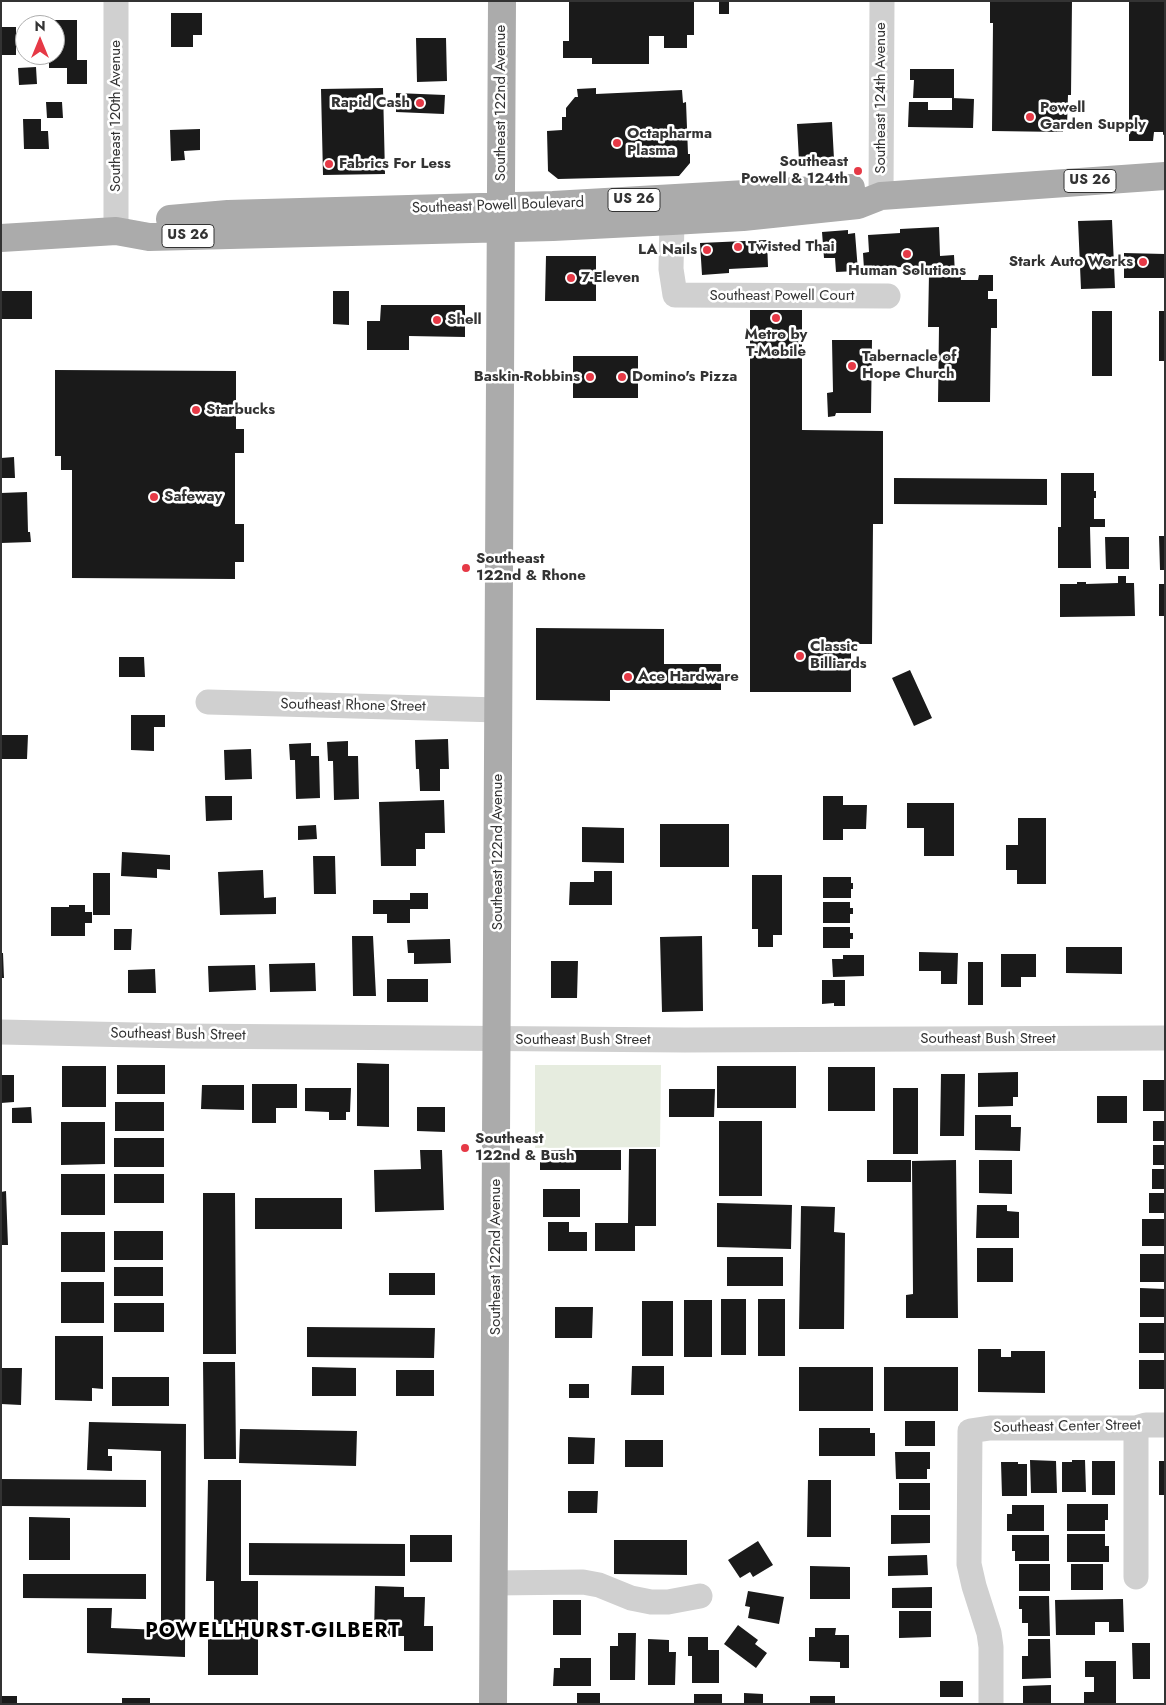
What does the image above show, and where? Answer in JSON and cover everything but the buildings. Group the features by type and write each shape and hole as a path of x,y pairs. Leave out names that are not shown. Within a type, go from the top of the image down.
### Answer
{"main road":[{"name":"Southeast 122nd Avenue","path":"493,1704 502,1"},
{"name":"Southeast Powell Boulevard","path":"1,238 116,232 148,237 501,217 672,221 743,217 858,205 881,196 1165,176"},
{"name":"Southeast Powell Boulevard","path":"501,217 563,204 854,188 881,196"}],"street":[{"name":"Southeast 120th Avenue","path":"116,1 116,232"},
{"name":"Southeast 124th Avenue","path":"881,196 882,1"},
{"name":"Southeast Powell Court","path":"672,221 671,269 675,295 888,296"},
{"name":"Southeast Rhone Street","path":"208,702 499,710"},
{"name":"Southeast Bush Street","path":"1,1032 498,1039 1165,1038"},
{"name":"Southeast Center Street","path":"991,1704 991,1646 989,1633 969,1564 970,1431 990,1428 1136,1428 1146,1425 1165,1425"},
{"path":"1136,1428 1136,1577"},
{"path":"494,1583 583,1582 599,1584 631,1598 651,1602 668,1602 700,1596"}],"shaded area":[{"path":"535,1065 661,1065 660,1147 535,1148"}],"place":[{"name":"Rapid Cash","path":"420,103"},
{"name":"Powell Garden Supply","path":"1030,117"},
{"name":"Octapharma Plasma","path":"617,143"},
{"name":"Fabrics For Less","path":"329,164"},
{"name":"Southeast Powell & 124th","path":"858,171"},
{"name":"Twisted Thai","path":"738,247"},
{"name":"LA Nails","path":"707,250"},
{"name":"Human Solutions","path":"907,254"},
{"name":"Stark Auto Works","path":"1143,262"},
{"name":"7-Eleven","path":"571,278"},
{"name":"Metro by T-Mobile","path":"776,318"},
{"name":"Shell","path":"437,320"},
{"name":"Tabernacle of Hope Church","path":"852,366"},
{"name":"Baskin-Robbins","path":"590,377"},
{"name":"Domino's Pizza","path":"622,377"},
{"name":"Starbucks","path":"196,410"},
{"name":"Safeway","path":"154,497"},
{"name":"Southeast 122nd & Rhone","path":"466,568"},
{"name":"Classic Billiards","path":"800,656"},
{"name":"Ace Hardware","path":"628,677"},
{"name":"Southeast 122nd & Bush","path":"465,1148"}],"district":[{"name":"POWELLHURST-GILBERT","path":"273,1632"}]}
